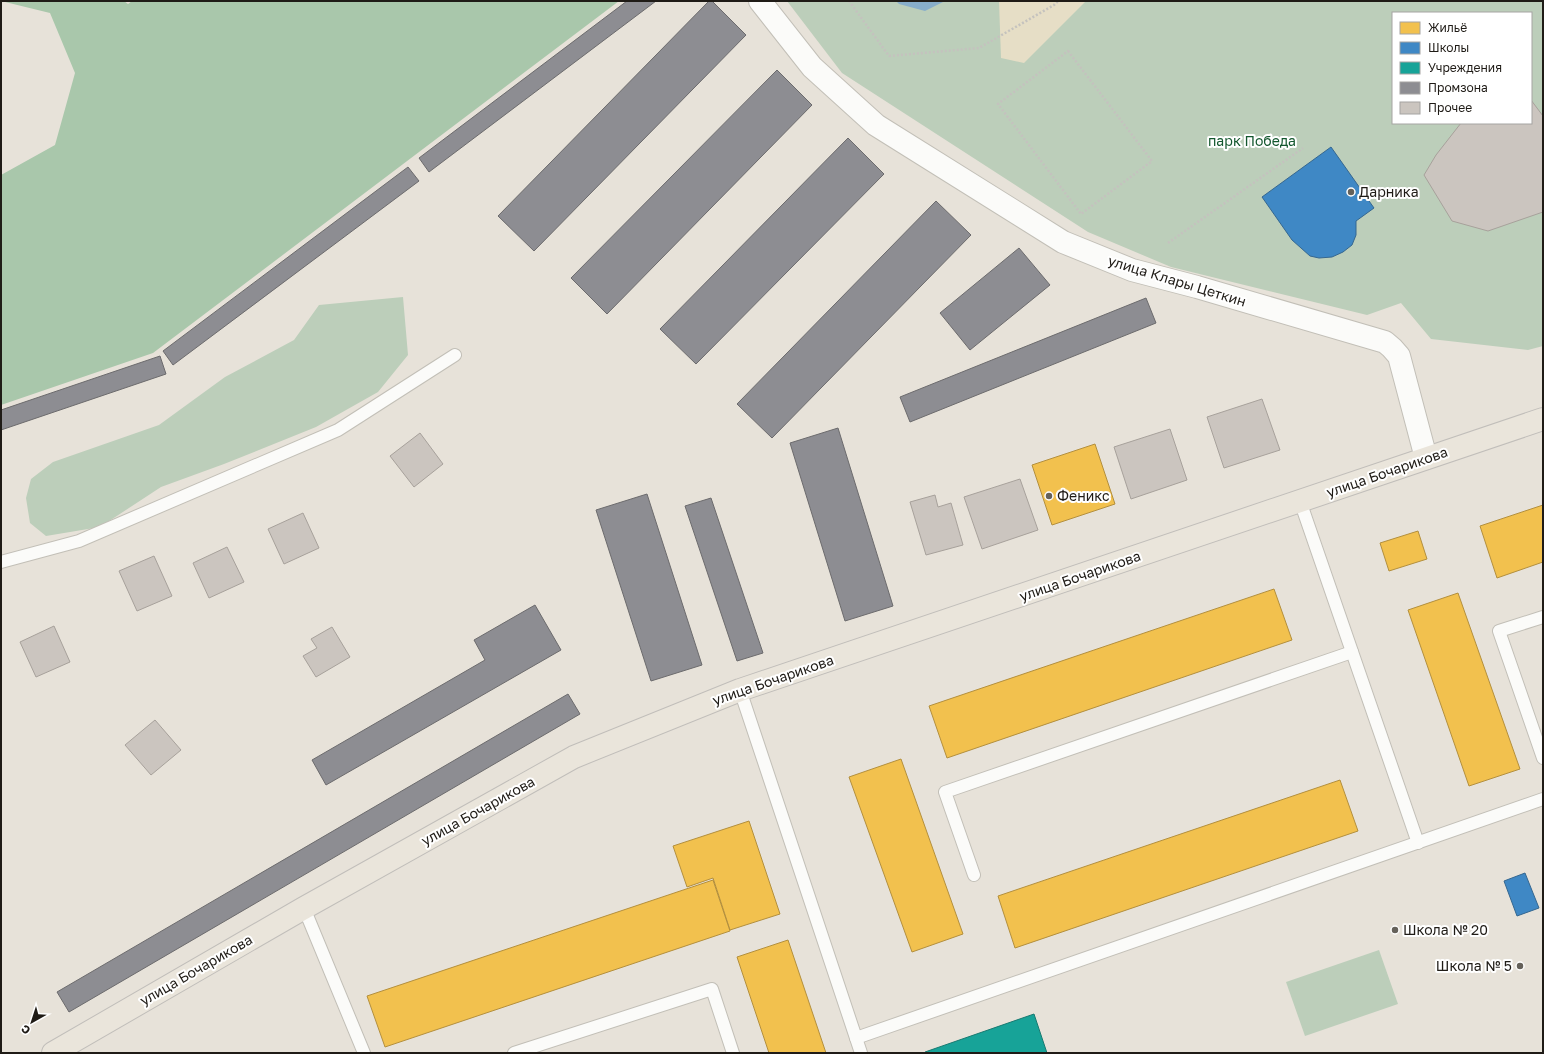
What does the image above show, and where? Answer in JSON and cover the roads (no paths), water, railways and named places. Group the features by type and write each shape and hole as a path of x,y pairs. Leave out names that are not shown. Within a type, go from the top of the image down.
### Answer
{"main road":[{"name":"улица Бочарикова","path":"53,1053 304,908 574,757 740,690 1543,419"}],"street":[{"name":"улица Клары Цеткин","path":"760,1 812,68 876,125 1063,242 1132,270 1197,287 1385,342 1398,356 1426,458"}],"lane":[{"path":"1,562 79,541 338,430 455,355"},
{"path":"1300,501 1418,843"},
{"path":"1543,617 1499,632 1543,758"},
{"path":"974,875 945,792 1352,652"},
{"path":"740,690 861,1053"},
{"path":"856,1038 1543,799"},
{"path":"304,908 364,1053"},
{"path":"514,1053 712,989 733,1053"}],"water":[{"path":"896,1 945,1 925,11 899,4"}],"place":[{"name":"Дарника","path":"1351,192"},
{"name":"Феникс","path":"1049,496"},
{"name":"Школа № 20","path":"1395,930"},
{"name":"Школа № 5","path":"1520,966"}],"park label":[{"name":"парк Победa","path":"1252,141"}]}
